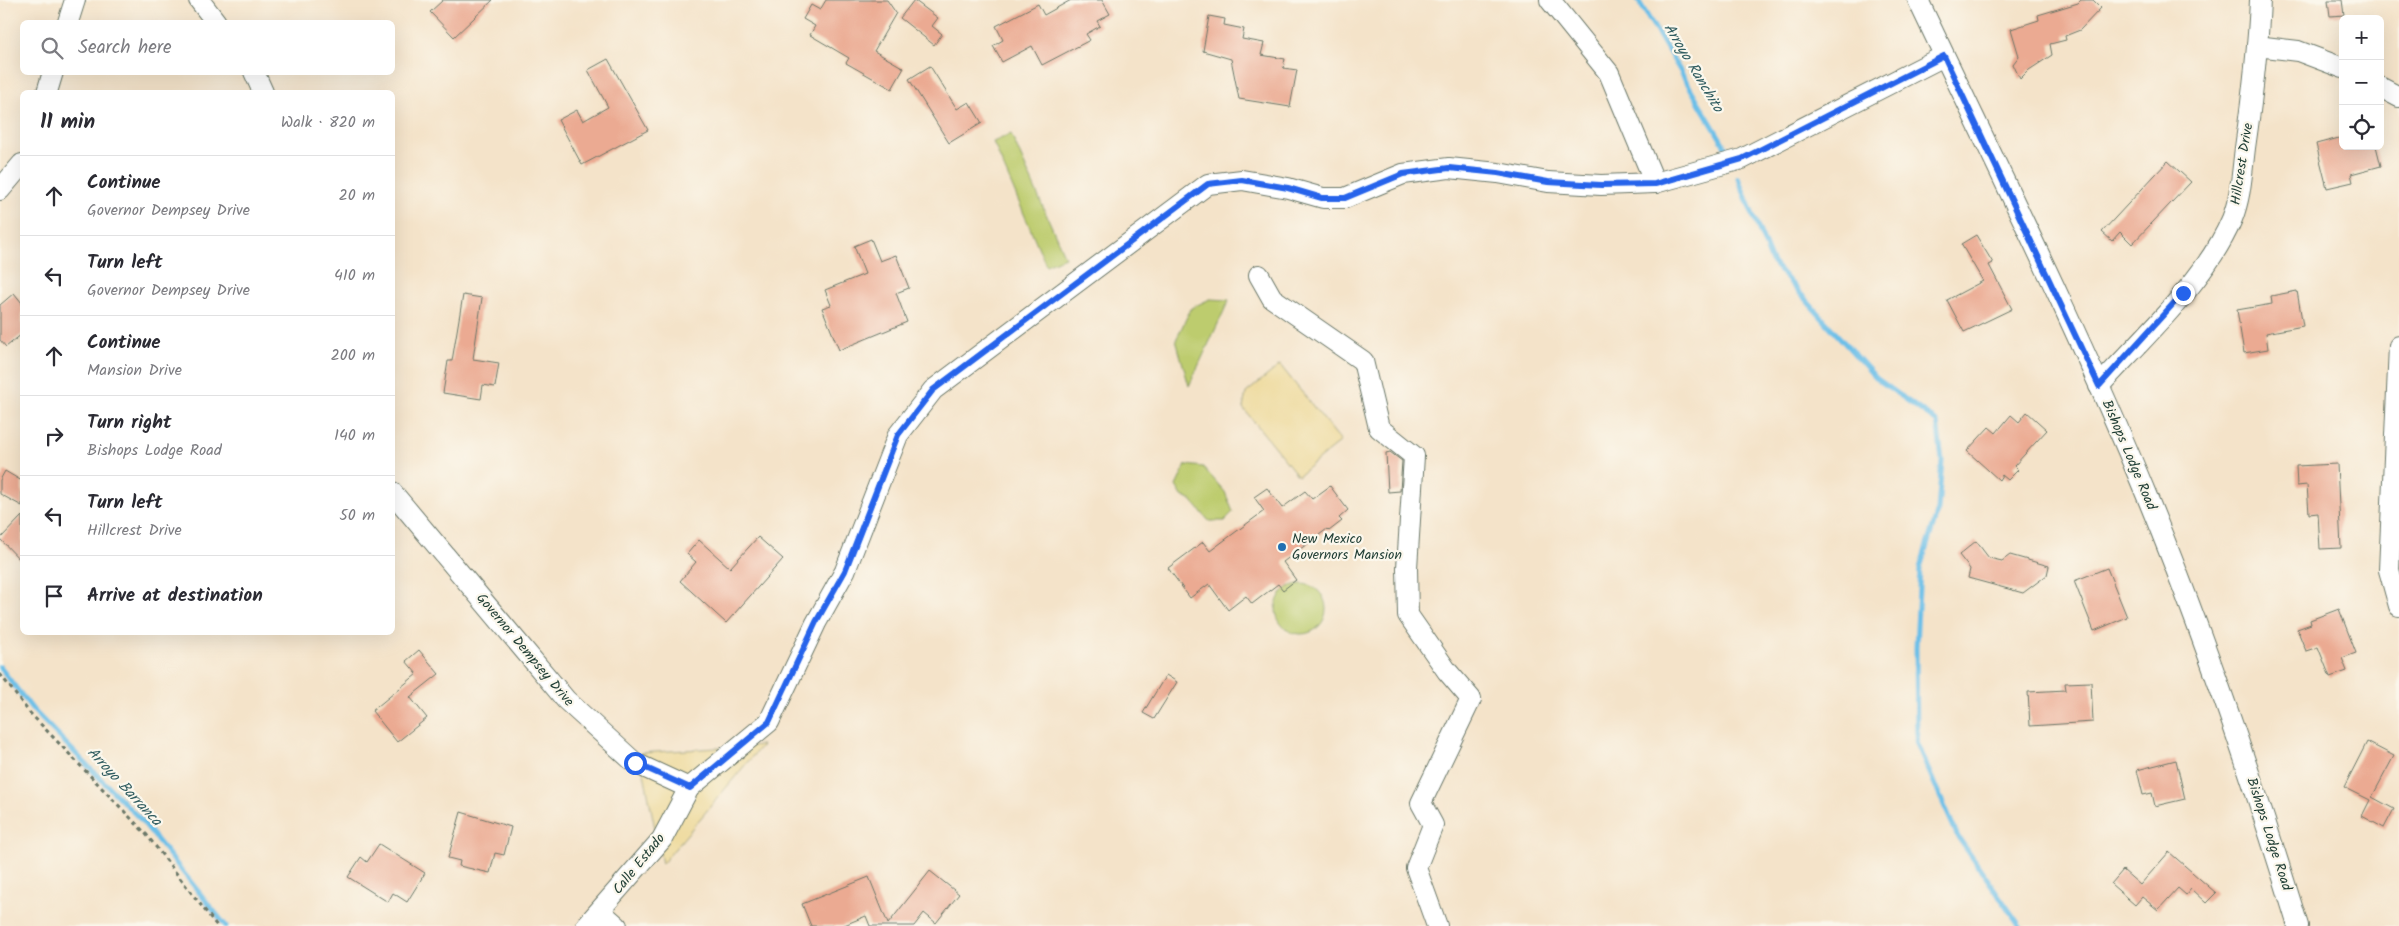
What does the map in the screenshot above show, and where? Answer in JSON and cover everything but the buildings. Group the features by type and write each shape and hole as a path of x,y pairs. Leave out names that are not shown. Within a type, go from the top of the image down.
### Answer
{"street":[{"path":"69,20 75,0"},
{"path":"199,0 214,20"},
{"path":"1550,0 1609,73 1655,184"},
{"name":"Bishops Lodge Road","path":"1918,0 2099,386 2177,572 2235,729 2298,926"},
{"name":"Hillcrest Drive","path":"2099,386 2194,280 2232,220 2242,169 2257,46 2260,0"},
{"path":"2257,46 2298,51 2339,66"},
{"path":"690,788 769,722 816,622 845,571 898,435 933,390 1208,184 1242,180 1288,188 1322,198 1345,198 1403,174 1449,168 1498,173 1548,182 1601,185 1655,184 1742,159 1944,56"},
{"path":"47,90 52,75"},
{"path":"255,75 262,90"},
{"path":"2384,89 2399,97"},
{"path":"0,190 20,166"},
{"path":"1259,275 1272,298 1363,361 1379,428 1414,456 1407,568 1408,615 1447,671 1471,699 1421,803 1433,825 1416,868 1437,926"},
{"path":"2399,346 2389,570 2399,606"},
{"name":"Governor Dempsey Drive","path":"395,496 566,700 635,763 690,788"},
{"name":"Calle Estado","path":"586,926 662,839 690,788"},
{"path":"600,911 617,926"}],"path":[{"path":"0,674 29,712 146,834 217,926"}],"green space":[{"path":"1011,134 1065,257 1046,265 993,142"},
{"path":"1210,299 1229,300 1189,386 1176,340 1191,308"},
{"path":"1186,465 1203,467 1225,492 1233,512 1224,521 1209,521 1192,501 1182,496 1176,486"},
{"path":"1301,584 1310,586 1321,595 1326,609 1324,618 1315,629 1301,634 1292,632 1281,623 1276,609 1278,600 1287,589"}],"sand":[{"path":"1280,365 1341,441 1298,476 1243,408 1246,393"},
{"path":"762,745 662,864 640,753"}],"waterway":[{"name":"Arroyo Ranchito","path":"1638,0 1726,148"},
{"path":"1738,178 1772,262 1876,378 1937,422 1942,460 1938,510 1920,568 1916,647 1917,744 1958,837 2020,926"},
{"name":"Arroyo Barranca","path":"0,667 33,710 142,821 226,926"}],"place":[{"name":"New Mexico Governors Mansion","path":"1282,547"}],"route":[{"path":"635,763 690,788 769,722 816,622 845,571 898,435 933,390 1208,184 1242,180 1288,188 1322,198 1345,198 1403,174 1449,168 1498,173 1548,182 1601,185 1655,184 1742,159 1944,56 2099,386 2183,293"}]}
